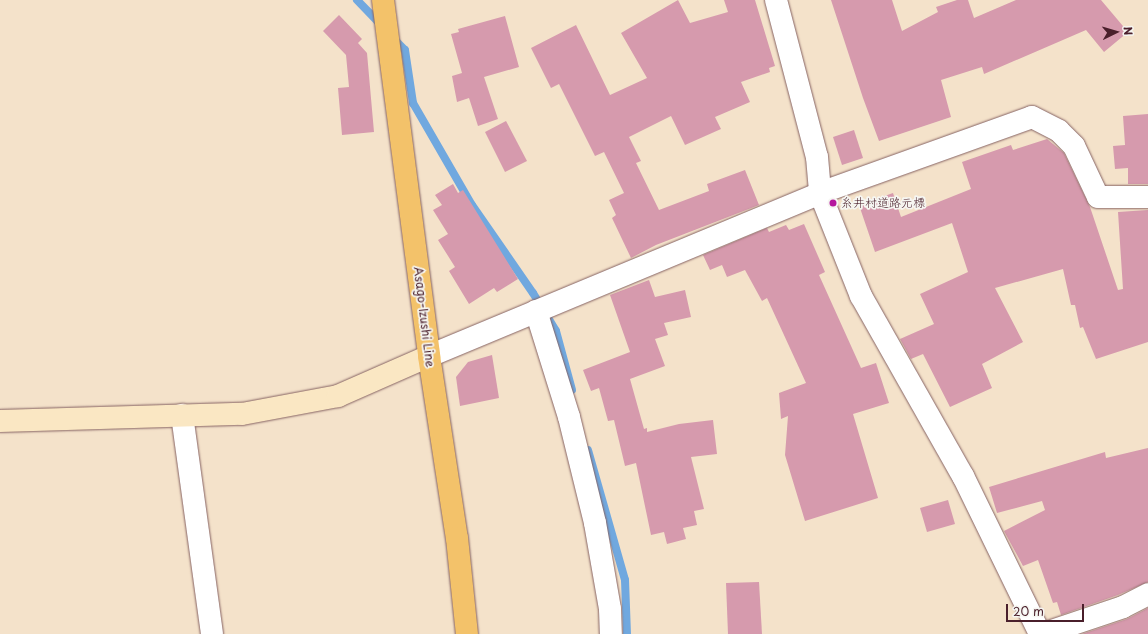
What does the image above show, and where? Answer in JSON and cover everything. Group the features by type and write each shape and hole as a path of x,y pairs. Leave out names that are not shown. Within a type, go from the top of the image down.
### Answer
{"main road":[{"name":"Asago-Izushi Line","path":"383,0 429,356 457,538 467,634"}],"street":[{"path":"776,0 817,157 820,193 862,296 963,476 1041,634 1123,606 1148,594"},
{"path":"0,421 242,414 338,396 429,356 820,193 1032,117 1059,131 1074,146 1098,197 1148,197"},
{"path":"536,311 569,417 595,523 610,609 611,634"},
{"path":"182,415 212,634"}],"building":[{"path":"678,0 690,23 728,12 724,0 755,0 775,66 769,68 770,72 741,82 750,102 715,117 721,129 685,145 671,116 629,137 641,161 636,163 659,210 709,191 707,184 745,170 759,205 656,245 631,258 612,218 616,215 609,200 624,193 604,152 595,156 559,84 551,88 531,48 576,25 610,95 647,78 621,33"},
{"path":"831,0 892,0 902,31 938,12 936,7 957,0 968,0 974,18 1016,0 1101,0 1128,32 1104,52 1086,30 984,74 982,67 941,80 951,117 879,141 863,98"},
{"path":"339,15 362,39 358,43 367,53 374,132 342,135 338,88 349,87 346,55 323,31"},
{"path":"505,16 519,67 484,77 498,119 478,126 469,98 457,102 452,76 462,73 451,34 459,32 458,29"},
{"path":"1148,114 1148,184 1128,184 1128,168 1115,169 1113,146 1125,145 1123,116"},
{"path":"506,121 527,161 505,172 485,132"},
{"path":"854,130 863,158 842,165 833,137"},
{"path":"1047,139 1064,153 1090,207 1118,290 1123,289 1118,212 1148,210 1148,342 1096,359 1083,327 1080,328 1075,305 1071,305 1063,269 995,288 1023,342 982,364 992,388 950,407 923,354 911,359 900,339 934,324 920,294 968,272 952,223 875,252 859,205 893,193 901,217 971,189 962,162 1011,145 1013,150"},
{"path":"453,184 458,193 463,190 518,279 497,292 494,288 469,304 449,271 455,267 438,240 448,234 433,210 442,205 435,195"},
{"path":"804,224 825,272 819,275 861,368 876,363 889,403 853,414 878,498 805,521 785,455 788,416 781,419 779,393 806,383 767,298 762,301 745,270 727,277 722,265 710,270 703,255 767,228 769,232 786,225 789,230"},
{"path":"649,280 655,297 685,290 691,317 664,323 668,335 655,339 665,366 630,379 644,429 647,428 647,432 679,424 713,420 717,454 691,457 704,509 694,511 697,525 683,528 686,539 667,544 664,532 651,535 636,463 625,466 614,420 608,421 599,388 591,391 583,370 630,352 610,295"},
{"path":"492,355 499,398 460,406 456,377 468,362"},
{"path":"1148,448 1148,582 1118,595 1061,615 1057,602 1053,603 1038,560 1023,566 1004,531 1045,510 1042,501 997,513 989,487 1105,452 1106,458"},
{"path":"948,500 955,524 927,532 920,508"},
{"path":"759,582 762,634 728,634 726,583"},
{"path":"1148,608 1148,634 1082,634 1127,619"}],"waterway":[{"path":"357,0 382,26"},
{"path":"392,37 405,50 413,103 472,205 533,293 556,331 572,390"},
{"path":"588,450 625,580 627,634"}],"place":[{"name":"糸井村道路元標","path":"833,203"}]}
